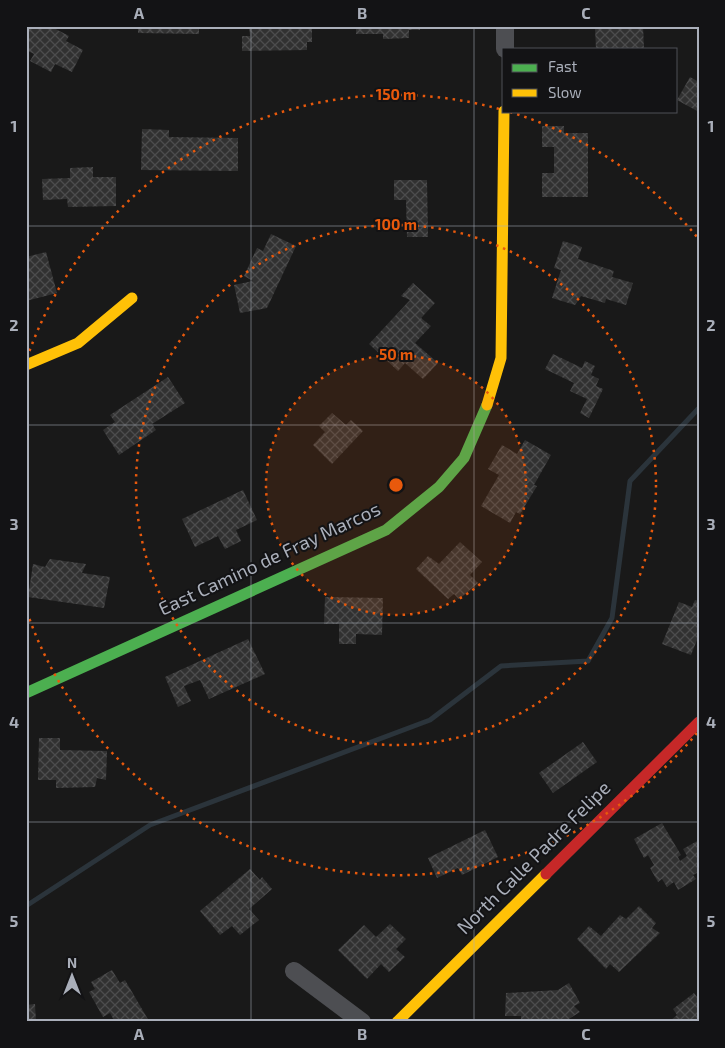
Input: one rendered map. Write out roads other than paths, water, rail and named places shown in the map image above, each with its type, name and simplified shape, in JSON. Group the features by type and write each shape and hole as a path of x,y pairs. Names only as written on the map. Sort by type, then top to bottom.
{"street":[{"path":"505,26 505,48"},
{"name":"East Camino de Fray Marcos","path":"26,693 386,530 439,488 464,458 485,410 501,358 504,112"},
{"path":"26,365 78,343 132,298"},
{"name":"North Calle Padre Felipe","path":"397,1022 699,722"},
{"path":"294,971 362,1022"}],"waterway":[{"path":"26,906 150,825 430,720 501,666 588,661 612,618 630,481 699,408"}]}
